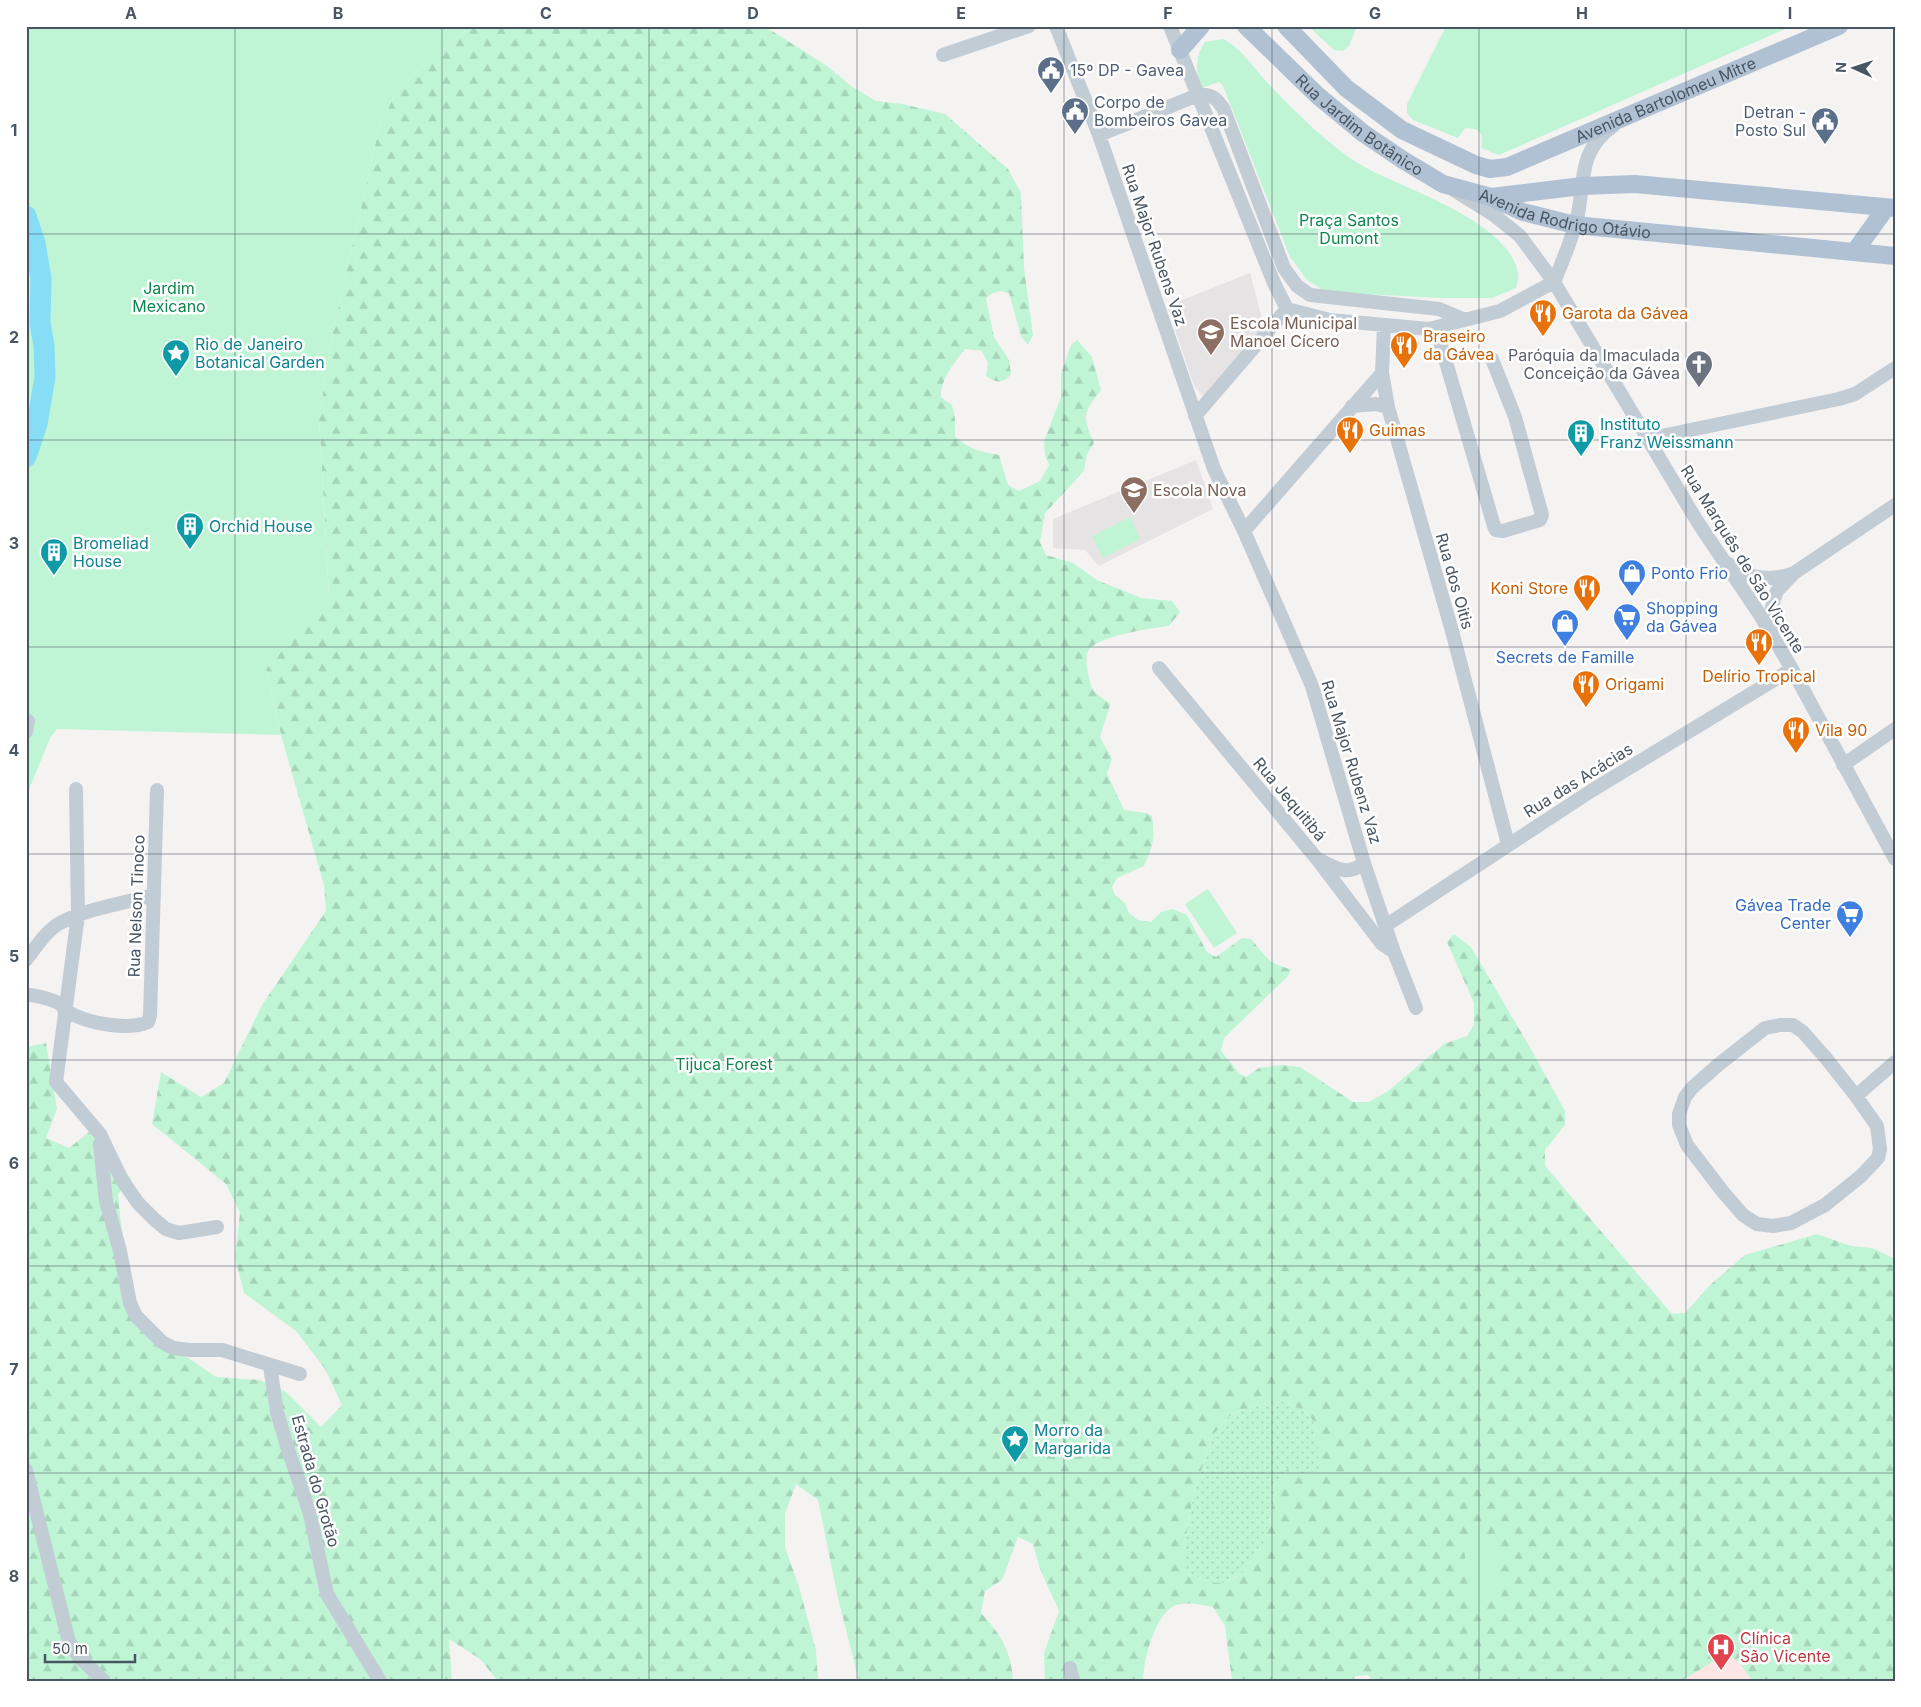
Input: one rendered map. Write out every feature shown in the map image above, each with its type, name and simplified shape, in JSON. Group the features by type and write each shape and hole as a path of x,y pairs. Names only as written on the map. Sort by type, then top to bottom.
{"main road":[{"path":"1180,50 1201,26"},
{"name":"Rua Jardim Botânico","path":"1246,26 1316,95 1363,133 1443,184 1491,197"},
{"name":"Rua Jardim Botânico","path":"1286,26 1346,88 1402,130 1476,165 1490,169"},
{"name":"Avenida Bartolomeu Mitre","path":"1490,169 1507,167 1839,26"},
{"name":"Avenida Rodrigo Otávio","path":"1491,197 1582,186 1621,184 1652,185 1890,208"},
{"name":"Avenida Rodrigo Otávio","path":"1491,197 1523,212 1575,225 1895,256"},
{"path":"1855,251 1890,208"}],"street":[{"path":"943,55 1029,26"},
{"name":"Rua Major Rubens Vaz","path":"1056,26 1099,135 1214,469 1244,531"},
{"path":"1170,26 1274,283 1287,309 1330,320 1384,326 1436,328 1500,311 1554,282 1575,225 1586,160 1592,146 1602,134 1628,115"},
{"path":"1099,135 1198,95 1213,96 1224,110 1284,268 1297,286 1310,295 1439,309 1465,320"},
{"path":"1443,184 1494,215 1520,236 1554,282"},
{"name":"Rua Marquês de São Vicente","path":"1554,282 1697,521 1792,669 1842,765 1895,859"},
{"path":"1195,416 1287,309"},
{"name":"Rua dos Oitis","path":"1384,326 1382,373 1388,407 1452,631 1508,844"},
{"path":"1436,328 1494,526 1496,530 1503,531 1540,520 1542,515 1515,417 1492,359"},
{"path":"1647,439 1839,400 1855,394 1895,368"},
{"path":"1244,531 1382,373"},
{"path":"1352,406 1376,404 1388,407"},
{"path":"1777,645 1772,631 1770,616 1777,591 1794,573 1895,505"},
{"name":"Rua Major Rubenz Vaz","path":"1244,531 1312,686 1364,863 1394,952 1416,1008"},
{"path":"1720,556 1734,568 1752,576 1773,578 1794,573"},
{"name":"Rua Jequitibá","path":"1158,668 1317,859 1382,944 1394,952"},
{"name":"Rua das Acácias","path":"1385,926 1508,844 1792,669"},
{"path":"1842,765 1895,729"},
{"path":"76,789 78,915 56,1082 100,1134 122,1180 138,1203 155,1220 166,1229 179,1233 217,1227"},
{"name":"Rua Nelson Tinoco","path":"66,1011 81,1018 108,1025 139,1026 148,1022 150,1016 158,790"},
{"path":"1317,859 1346,871 1352,870 1364,863"},
{"path":"26,960 46,935 59,924 78,915 154,895"},
{"path":"26,994 60,1003 66,1011"},
{"path":"1780,1025 1793,1025 1803,1032 1856,1096 1877,1126 1880,1149 1878,1158 1861,1176 1825,1205 1791,1223 1773,1226 1757,1224 1743,1215 1723,1192 1688,1145 1679,1125 1679,1114 1685,1097 1692,1088 1765,1028 1780,1025"},
{"path":"1856,1096 1895,1062"},
{"path":"100,1134 106,1200 120,1251 130,1303 136,1316 162,1342 173,1348 222,1350 300,1374"},
{"name":"Estrada do Grotão","path":"270,1366 277,1412 289,1454 310,1514 327,1594 379,1680"},
{"path":"26,1470 68,1642 78,1657 104,1681"}],"shaded area":[{"name":"Escola Municipal Manoel Cícero","path":"1250,273 1264,326 1203,396 1194,386 1167,306"},
{"name":"Escola Nova","path":"1196,460 1213,509 1099,566 1085,550 1053,548 1053,519"},
{"name":"Clínica São Vicente","path":"1726,1654 1739,1662 1752,1681 1681,1681"}],"green space":[{"name":"Rio de Janeiro Botanical Garden","path":"26,26 472,26 415,72 393,98 379,128 332,335 319,419 329,596 266,669 281,735 57,729 50,738 26,797"},
{"name":"Tijuca Forest","path":"472,26 761,26 827,66 851,86 876,101 902,104 945,114 1008,169 1021,193 1024,268 1033,335 1028,345 1021,336 1009,293 997,292 986,298 994,337 1009,360 1011,374 1002,381 989,378 986,376 988,363 982,351 965,349 943,383 941,397 952,405 955,419 955,436 975,449 999,455 1008,485 1019,491 1040,481 1049,465 1045,455 1044,441 1061,397 1061,374 1071,345 1077,340 1092,357 1101,390 1086,415 1094,443 1087,454 1084,471 1045,513 1040,542 1046,555 1073,563 1097,580 1141,598 1172,601 1180,612 1169,626 1113,637 1093,646 1087,655 1088,671 1093,690 1110,705 1100,737 1112,759 1107,774 1124,810 1146,813 1152,816 1152,842 1144,866 1117,878 1112,887 1115,895 1125,903 1129,913 1138,920 1151,922 1161,912 1173,909 1187,915 1207,952 1216,957 1242,938 1251,939 1272,962 1291,969 1288,976 1224,1038 1221,1051 1240,1074 1246,1077 1259,1068 1282,1065 1300,1067 1353,1102 1369,1102 1388,1091 1444,1044 1467,1036 1474,1025 1474,1003 1447,942 1454,934 1471,947 1565,1111 1565,1125 1545,1150 1545,1166 1672,1314 1685,1313 1711,1284 1745,1255 1817,1234 1851,1246 1872,1248 1895,1259 1895,1681 1752,1681 1739,1662 1726,1654 1681,1681 1372,1681 1368,1675 1355,1676 1353,1681 1232,1681 1225,1626 1213,1607 1188,1604 1174,1606 1161,1619 1151,1639 1145,1662 1143,1681 1045,1681 1044,1653 1059,1611 1040,1569 1033,1544 1018,1537 1002,1580 985,1591 981,1613 994,1628 1004,1644 1010,1661 1013,1681 859,1681 838,1598 818,1500 796,1484 785,1514 785,1547 799,1587 816,1650 818,1681 498,1681 480,1659 449,1639 452,1681 26,1681 26,1047 46,1043 57,1109 46,1138 69,1148 93,1129 132,1180 118,1194 134,1309 159,1338 216,1377 260,1380 286,1392 321,1427 342,1405 325,1369 296,1331 244,1293 235,1258 240,1213 226,1184 152,1124 161,1072 201,1097 224,1083 262,1005 326,911 324,885 281,735 266,669 329,595 319,419 332,335 379,128 393,98 415,72","holes":["1282,1401 1306,1412 1316,1426 1319,1469 1308,1474 1288,1469 1281,1474 1275,1493 1266,1539 1242,1573 1225,1583 1208,1582 1192,1575 1184,1564 1184,1549 1194,1492 1213,1435 1228,1417 1259,1404"]},
{"path":"1308,26 1357,26 1349,46 1343,51 1334,50"},
{"path":"1446,26 1792,26 1499,155 1481,148 1482,139 1480,133 1475,129 1465,128 1458,138 1413,120 1407,113 1407,104"},
{"name":"Praça Santos Dumont","path":"1223,39 1241,52 1299,115 1338,149 1363,166 1428,196 1476,222 1495,237 1510,254 1518,273 1516,288 1492,298 1439,298 1326,292 1307,280 1290,257 1223,86 1219,82 1202,88 1197,71 1199,53 1205,42"},
{"path":"1130,517 1140,539 1103,558 1092,536"},
{"path":"1208,889 1237,933 1214,948 1185,904"},
{"path":"1282,1401 1306,1412 1316,1426 1320,1469 1308,1474 1288,1469 1275,1493 1266,1539 1242,1573 1225,1583 1208,1582 1192,1575 1184,1565 1184,1549 1194,1492 1213,1435 1228,1417 1237,1412 1259,1404"},
{"path":"1494,1536 1501,1598 1470,1602 1463,1540"}],"waterway":[{"path":"26,216 35,243 41,278 40,324 44,345 45,377 37,424 26,457"}],"place":[{"name":"15º DP - Gavea","path":"1051,94"},
{"name":"Corpo de Bombeiros Gavea","path":"1075,135"},
{"name":"Detran - Posto Sul","path":"1825,145"},
{"name":"Garota da Gávea","path":"1543,337"},
{"name":"Escola Municipal Manoel Cícero","path":"1211,356"},
{"name":"Braseiro da Gávea","path":"1404,369"},
{"name":"Rio de Janeiro Botanical Garden","path":"176,377"},
{"name":"Paróquia da Imaculada Conceição da Gávea","path":"1699,388"},
{"name":"Guimas","path":"1350,454"},
{"name":"Instituto Franz Weissmann","path":"1581,457"},
{"name":"Escola Nova","path":"1134,514"},
{"name":"Orchid House","path":"190,550"},
{"name":"Bromeliad House","path":"54,576"},
{"name":"Ponto Frio","path":"1632,597"},
{"name":"Koni Store","path":"1587,612"},
{"name":"Shopping da Gávea","path":"1627,641"},
{"name":"Secrets de Famille","path":"1565,647"},
{"name":"Delírio Tropical","path":"1759,666"},
{"name":"Origami","path":"1586,708"},
{"name":"Vila 90","path":"1796,754"},
{"name":"Gávea Trade Center","path":"1850,938"},
{"name":"Morro da Margarida","path":"1015,1463"},
{"name":"Clínica São Vicente","path":"1721,1671"}],"park label":[{"name":"Jardim Mexicano","path":"169,297"}]}
